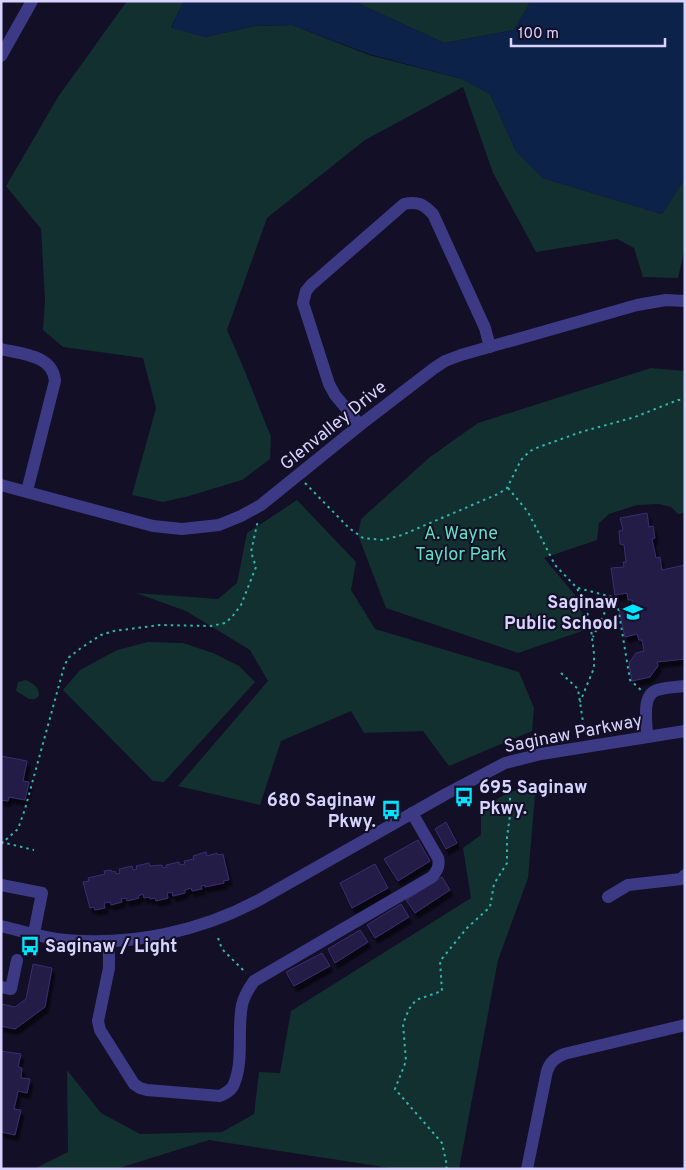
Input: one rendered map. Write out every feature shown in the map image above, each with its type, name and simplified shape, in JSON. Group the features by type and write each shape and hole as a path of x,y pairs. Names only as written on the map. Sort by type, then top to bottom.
{"street":[{"path":"1,56 32,1"},
{"path":"360,425 335,395 329,384 303,303 304,296 311,285 404,204 419,202 424,204 433,214 485,328 490,347"},
{"name":"Glenvalley Drive","path":"1,485 153,526 182,529 219,525 261,505 360,425 445,361 637,304 666,300 685,301"},
{"path":"1,349 42,359 50,365 55,373 55,381 27,492"},
{"path":"648,736 646,702 649,696 655,690 685,686"},
{"name":"Saginaw Parkway","path":"1,926 63,940 109,941 169,933 207,924 237,912 505,763 524,757 685,731"},
{"path":"109,941 109,968 98,1021 100,1030 134,1084 140,1088 220,1096 229,1092 234,1085 238,1068 242,1006 246,993 254,980 432,877 436,872 439,863 438,858 412,813"},
{"path":"608,897 628,885 681,879 685,875"},
{"path":"1,885 42,893 34,933"},
{"path":"1,987 11,989 17,960"},
{"path":"528,1169 547,1071 549,1064 555,1058 564,1054 685,1025"}],"path":[{"path":"302,480 350,528 363,538 383,540 402,535 498,494 507,488 521,460 530,451 538,447 564,437 635,418 678,400 685,400"},
{"path":"507,488 528,512 555,565 577,588 590,620 593,637 594,668 580,702"},
{"path":"2,843 18,829 68,658 101,635 114,631 160,625 211,626 225,623 241,605 256,567 252,552 258,520"},
{"path":"577,588 612,597 618,607 630,680 649,696"},
{"path":"593,637 612,597"},
{"path":"561,673 578,689 587,746"},
{"path":"446,1169 442,1143 395,1088 406,1061 403,1024 409,1009 416,1000 442,991 440,961 467,928 490,907 494,884 507,863 507,836 511,808 508,781"},
{"path":"2,843 34,850"},
{"path":"218,938 222,949 254,980"}],"green space":[{"path":"127,1 184,1 171,27 205,37 255,26 292,25 369,55 462,79 490,94 516,151 543,178 662,214 685,178 685,248 678,278 643,277 634,248 617,239 536,252 493,173 463,87 365,140 267,218 227,330 271,437 270,459 242,480 189,496 163,502 132,495 156,408 143,358 63,347 43,330 45,300 41,229 6,186 58,97"},
{"path":"353,1 531,1 514,30 444,43"},
{"name":"A. Wayne Taylor Park","path":"651,368 685,371 685,513 678,514 671,507 659,504 637,505 609,514 599,523 597,540 544,558 575,595 588,629 518,653 386,608 358,535 361,519 430,457 478,423"},
{"path":"297,500 356,562 351,590 375,629 519,672 534,708 532,731 449,766 423,731 364,733 351,711 281,741 260,805 178,786 268,681 250,650 186,611 136,593 218,599 237,583 247,533"},
{"path":"148,642 183,643 213,653 239,666 255,682 164,782 153,781 63,690 80,670 117,650"},
{"path":"26,680 34,684 38,690 39,696 35,699 29,699 16,691 18,682"},
{"path":"536,784 528,878 498,960 459,1169 397,1169 209,1140 116,1169 34,1169 68,1152 67,1070 101,1113 140,1134 222,1132 254,1114 259,1072 280,1073 291,1011 471,898 463,848 481,835 481,809 507,793"}],"water":[{"path":"184,1 353,1 444,43 514,30 531,1 685,1 685,178 662,214 543,178 516,151 490,94 462,79 369,54 292,25 255,26 205,37 171,28"}],"building":[{"path":"647,513 649,527 653,526 655,538 652,539 656,558 660,557 662,570 685,565 685,659 657,662 658,666 650,677 632,681 629,663 636,653 644,651 642,640 639,640 637,634 625,637 619,610 633,607 632,600 628,600 627,593 615,595 611,568 624,567 623,562 626,562 624,545 620,544 619,531 623,530 620,518"},
{"path":"1,756 27,761 23,781 29,782 25,800 9,797 8,801 1,800"},
{"path":"446,822 457,843 446,849 435,829"},
{"path":"418,840 430,861 398,881 384,859"},
{"path":"206,852 207,856 217,853 218,855 223,854 229,880 223,881 224,883 205,887 205,885 201,886 202,889 192,891 191,888 185,890 185,893 173,896 172,892 167,893 168,898 156,901 155,898 144,898 143,894 138,896 139,898 127,901 126,898 121,899 122,902 111,905 110,902 104,903 105,908 95,910 94,907 90,908 83,882 89,881 88,878 105,874 104,871 111,870 112,872 115,871 116,874 120,873 119,869 132,866 133,870 137,869 136,866 149,863 150,866 162,865 163,868 167,867 166,865 179,862 180,865 185,864 184,861 194,859 193,856"},
{"path":"375,864 388,888 352,908 340,883"},
{"path":"442,877 450,890 415,913 406,900"},
{"path":"401,904 409,917 375,938 367,925"},
{"path":"360,930 368,942 335,963 328,949"},
{"path":"322,953 330,966 294,986 286,972"},
{"path":"33,964 52,968 45,1007 15,1029 1,1026 1,1004 15,1007 26,999"},
{"path":"1,1051 21,1054 18,1067 22,1068 21,1078 30,1079 27,1093 18,1091 14,1109 21,1110 15,1135 1,1132"}],"place":[{"name":"Saginaw Public School","path":"633,612"},
{"name":"695 Saginaw Pkwy.","path":"464,797"},
{"name":"680 Saginaw Pkwy.","path":"391,810"},
{"name":"Saginaw / Light","path":"30,946"}]}
